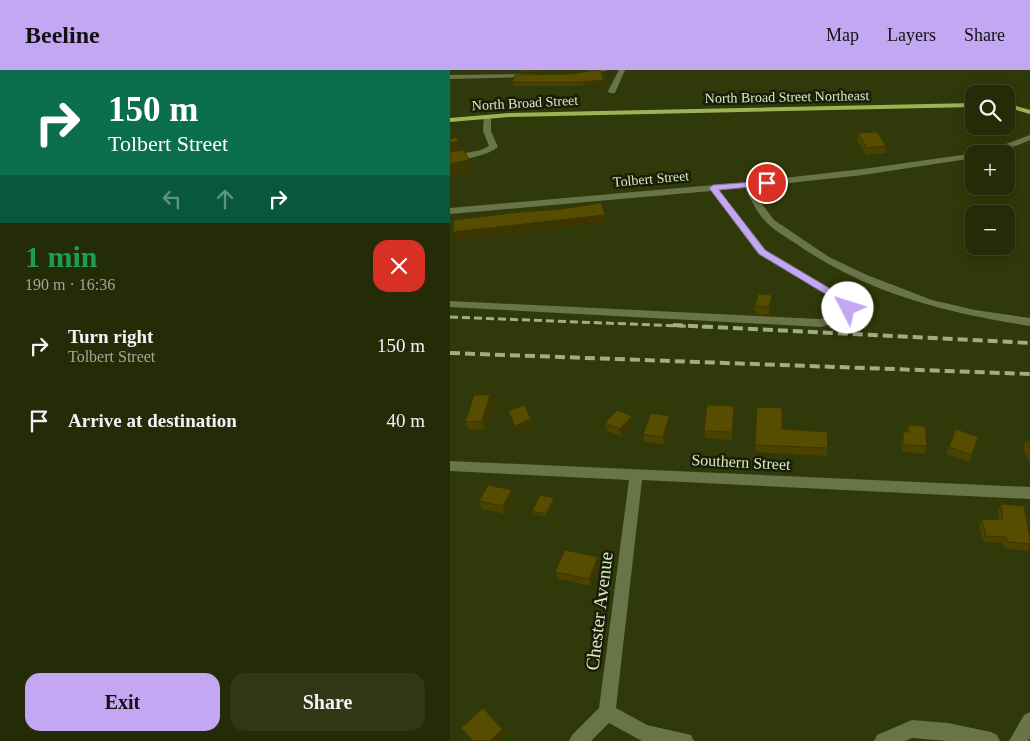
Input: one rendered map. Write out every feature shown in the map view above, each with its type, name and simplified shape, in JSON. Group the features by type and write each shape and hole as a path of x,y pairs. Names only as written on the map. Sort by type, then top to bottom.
{"main road":[{"path":"1015,105 1030,104"},
{"name":"North Broad Street Northeast","path":"602,112 965,105"},
{"path":"1015,108 1030,112"},
{"name":"North Broad Street","path":"450,120 602,112"}],"street":[{"path":"579,73 605,70"},
{"path":"612,91 622,70"},
{"path":"450,77 542,75"},
{"path":"450,159 483,152 494,147 487,131 487,117"},
{"path":"1011,145 1030,137"},
{"name":"Tolbert Street","path":"450,211 748,185 863,172 965,156"},
{"path":"748,185 758,206 771,222 825,259 929,303 975,314 1030,322"},
{"path":"450,304 820,323 840,318 848,308 841,299 762,252 713,188"},
{"name":"Southern Street","path":"450,466 1030,493"},
{"name":"Chester Avenue","path":"607,712 636,475"},
{"path":"578,741 607,712 644,733 685,741"},
{"path":"1018,741 1030,721"},
{"path":"883,741 912,729 948,732 991,741"}],"building":[{"path":"600,70 604,80 583,82 512,82 515,75 569,74"},
{"path":"877,132 886,146 867,148 858,133"},
{"path":"457,137 459,141 450,143 450,139"},
{"path":"464,150 469,160 450,164 450,152"},
{"path":"601,203 605,215 453,232 454,220"},
{"path":"758,294 772,295 769,307 755,306"},
{"path":"474,395 490,395 482,421 465,422"},
{"path":"524,405 531,419 515,426 508,411"},
{"path":"707,405 734,406 732,432 704,431"},
{"path":"757,407 782,408 782,429 827,432 828,448 755,445"},
{"path":"617,410 632,416 620,429 605,423"},
{"path":"651,413 669,416 663,437 643,434"},
{"path":"908,425 925,426 927,446 904,445 903,432 909,432"},
{"path":"956,429 978,437 972,455 949,447"},
{"path":"488,485 512,490 503,506 479,501"},
{"path":"540,495 554,498 546,514 532,511"},
{"path":"1001,504 1024,506 1030,544 1007,542 1006,537 986,536 982,519 1003,520"},
{"path":"565,550 598,557 589,579 555,572"},
{"path":"483,708 502,729 490,741 473,741 461,728"}],"railway":[{"path":"450,317 707,327"},
{"path":"673,325 1030,343"},
{"path":"450,353 1030,374"}],"route":[{"path":"767,183 713,188 762,252 841,299 848,308"}]}
